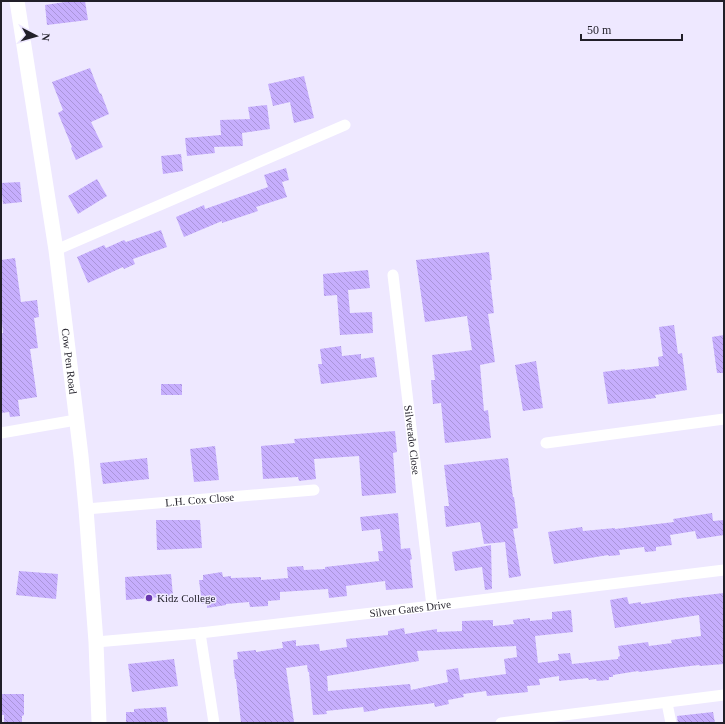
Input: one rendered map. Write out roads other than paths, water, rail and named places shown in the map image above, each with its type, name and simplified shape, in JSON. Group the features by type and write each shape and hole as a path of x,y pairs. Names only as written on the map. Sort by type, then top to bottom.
{"main road":[{"name":"Cow Pen Road","path":"17,1 56,250 82,463 96,642 99,723"}],"street":[{"path":"56,250 345,125"},
{"name":"Silverado Close","path":"393,274 432,606"},
{"path":"546,443 724,419"},
{"path":"1,433 76,420"},
{"name":"L.H. Cox Close","path":"86,509 314,490"},
{"name":"Silver Gates Drive","path":"96,642 200,633 724,570"},
{"path":"200,633 214,723"},
{"path":"501,723 724,695"},
{"path":"667,702 671,723"}],"place":[{"name":"Kidz College","path":"149,598"}]}
